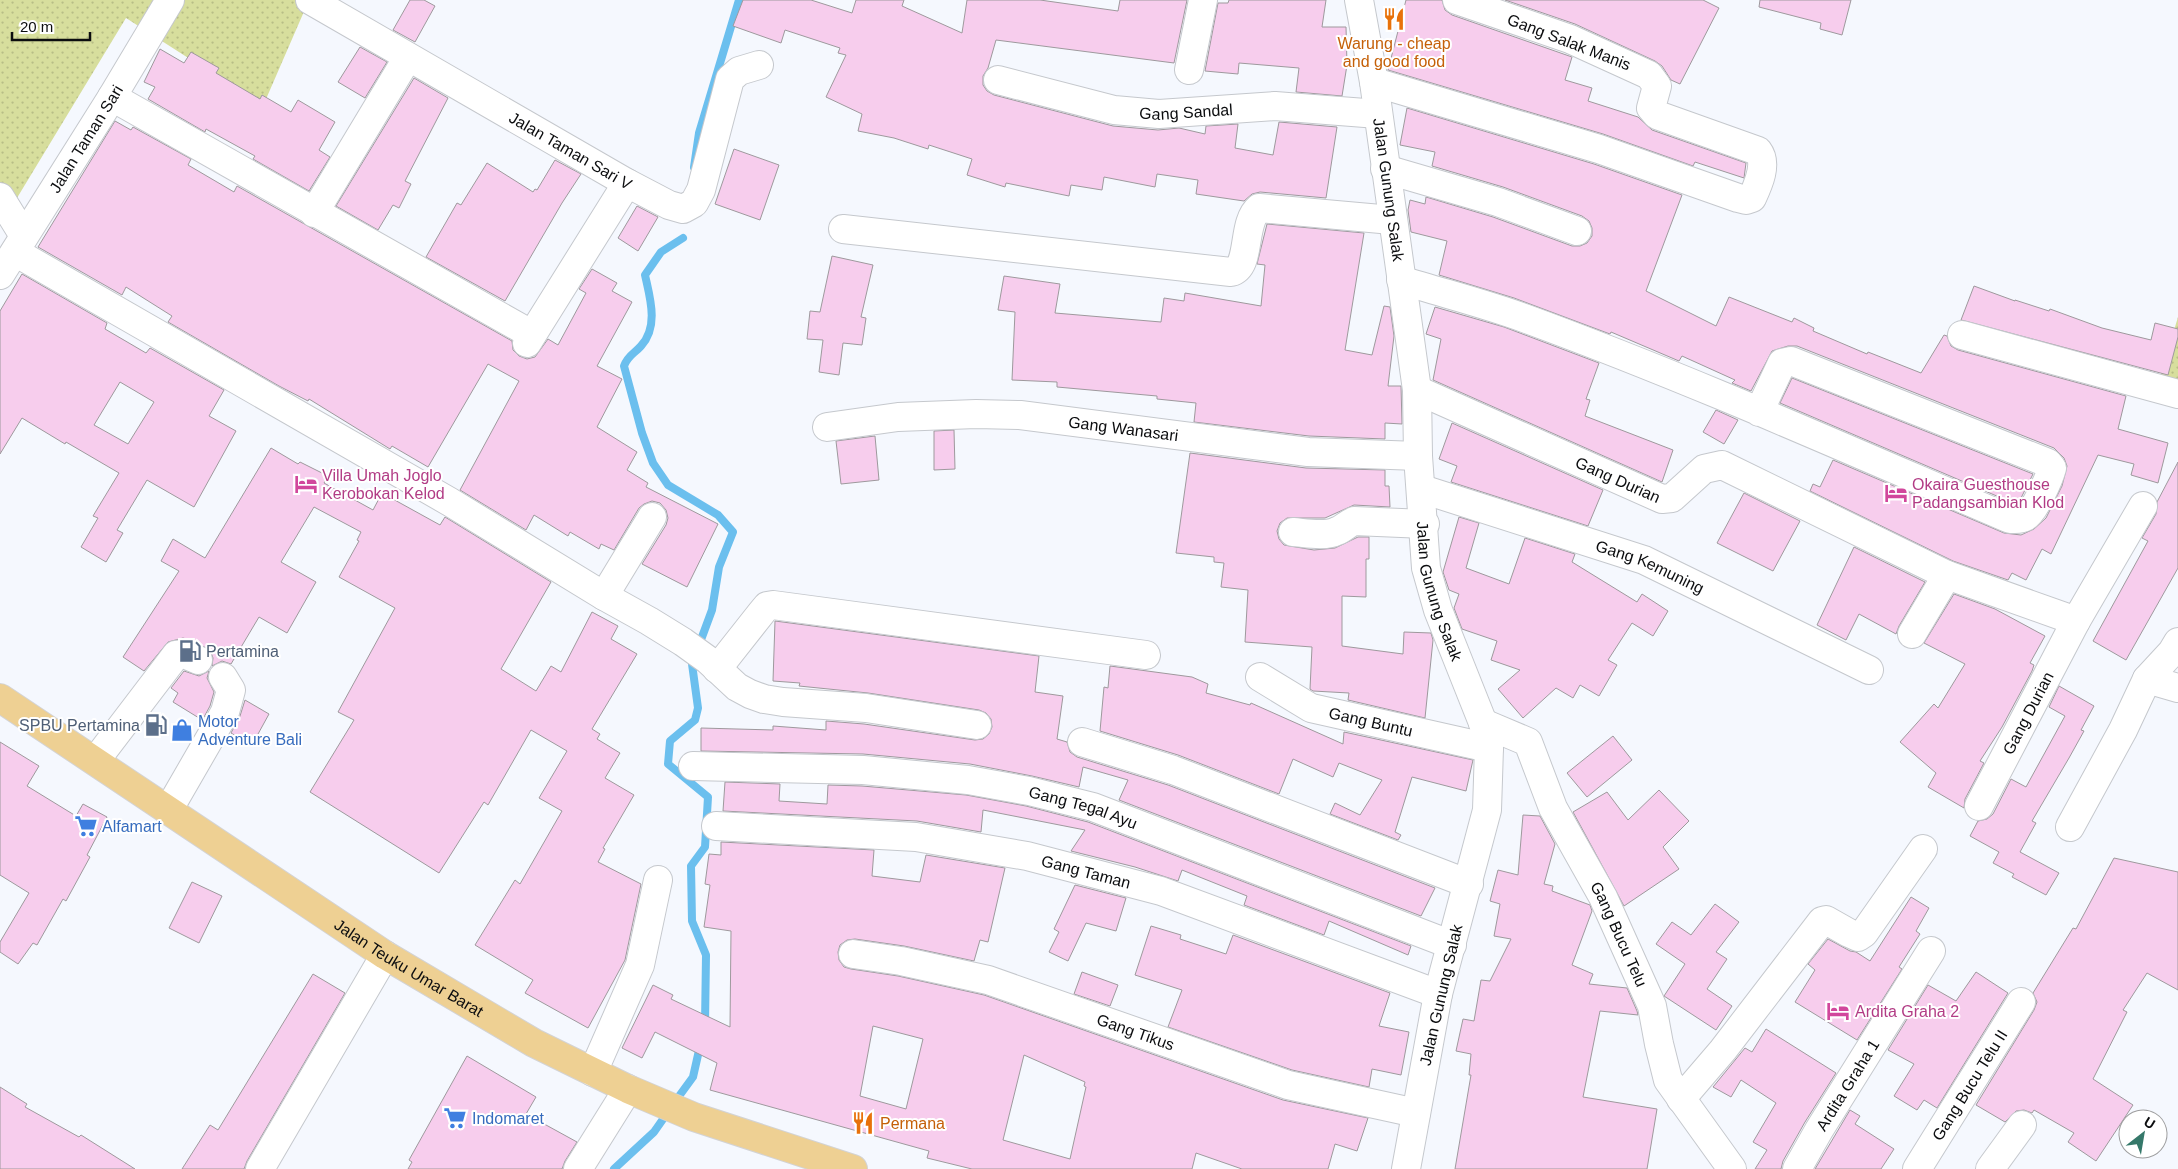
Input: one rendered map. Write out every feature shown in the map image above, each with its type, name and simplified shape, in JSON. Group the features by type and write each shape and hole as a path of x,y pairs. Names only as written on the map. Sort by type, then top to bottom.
{"main road":[{"name":"Jalan Teuku Umar Barat","path":"0,698 96,760 252,868 385,955 534,1043 635,1092 694,1117 853,1169"}],"street":[{"name":"Jalan Taman Sari","path":"0,275 112,97 170,0"},
{"name":"Jalan Taman Sari V","path":"310,0 627,183 669,205 683,209 694,203 701,190 730,79 739,71 759,65"},
{"path":"1189,70 1203,0"},
{"name":"Jalan Gunung Salak","path":"1359,0 1374,82 1417,390 1418,456 1422,489 1426,568 1438,610 1486,736 1487,810 1469,884 1438,994 1406,1169"},
{"name":"Gang Salak Manis","path":"1374,82 1599,150 1738,198 1746,200 1752,198 1763,160 1758,151 1657,115 1651,108 1657,86 1649,75 1631,65 1570,39 1457,0"},
{"path":"314,213 408,57"},
{"name":"Gang Sandal","path":"998,80 1114,110 1159,114 1275,106 1378,114"},
{"path":"112,97 529,338 627,183"},
{"path":"1385,169 1498,202 1578,231"},
{"path":"0,197 19,244 683,642 737,687 764,699 866,708 978,725"},
{"path":"843,230 1231,272 1242,263 1250,220 1259,208 1392,220"},
{"path":"1401,280 1522,318 1759,412 2010,519 2019,520 2027,517 2052,468 2048,463 1791,361 1782,363 1759,412"},
{"path":"1962,336 2178,394"},
{"name":"Gang Durian","path":"1417,390 1662,499 1672,498 1704,468 1722,465 1947,575 2076,621"},
{"name":"Gang Wanasari","path":"827,427 898,417 976,414 1020,416 1308,452 1418,456"},
{"name":"Gang Kemuning","path":"1422,489 1644,560 1869,670"},
{"name":"Gang Durian","path":"1979,806 2076,621 2143,506"},
{"path":"604,596 652,517"},
{"path":"1293,532 1325,534 1338,531 1345,524 1354,521 1424,524"},
{"path":"1912,634 1947,575"},
{"path":"712,665 767,606 773,605 1146,655"},
{"path":"2070,827 2123,730 2147,680 2172,652 2178,642"},
{"path":"96,760 176,655 184,654 198,660"},
{"path":"169,809 225,712 230,690 223,677"},
{"name":"Gang Buntu","path":"1260,677 1311,708 1486,736"},
{"path":"2147,680 2178,688"},
{"name":"Gang Bucu Telu","path":"1486,736 1528,742 1553,808 1603,897 1652,1006 1658,1044 1668,1080 1732,1169"},
{"path":"1082,742 1173,770 1469,884"},
{"name":"Gang Tegal Ayu","path":"693,766 862,770 968,780 1038,794 1093,807 1452,945"},
{"name":"Gang Taman","path":"716,826 916,837 1027,856 1161,891 1438,994"},
{"path":"1681,1099 1723,1050 1822,920 1826,920 1858,936 1864,933 1923,849"},
{"path":"593,1072 640,965 658,880"},
{"name":"Ardita Graha 1","path":"1797,1169 1819,1130 1931,951"},
{"name":"Gang Tikus","path":"853,954 901,961 988,980 1288,1085 1416,1114"},
{"path":"260,1169 385,955"},
{"name":"Gang Bucu Telu II","path":"1917,1169 2022,1002"},
{"path":"578,1169 635,1092"},
{"path":"1990,1169 2022,1125"}],"green space":[{"path":"0,0 309,0 263,106 126,18 0,226"},
{"path":"2178,317 2178,382 2160,377"}],"building":[{"path":"410,0 424,0 435,6 415,42 393,30"},
{"path":"743,0 811,0 852,13 856,0 904,0 902,6 962,33 967,0 1040,0 1118,11 1120,0 1187,0 1174,63 996,40 988,68 983,76 983,85 987,91 994,95 1113,126 1158,130 1179,128 1205,134 1206,126 1238,124 1235,148 1273,155 1279,122 1337,127 1326,198 1260,192 1252,194 1244,201 1196,194 1198,180 1157,174 1155,187 1104,177 1102,190 1071,185 1069,196 1006,183 1005,187 967,175 972,159 929,145 928,149 894,138 858,131 862,114 826,97 846,55 838,53 840,48 785,30 781,43 733,26"},
{"path":"1229,0 1326,0 1322,27 1346,27 1347,65 1342,96 1296,92 1299,68 1239,63 1238,74 1205,71 1218,3 1228,3"},
{"path":"1406,0 1442,0 1445,10 1452,15 1572,57 1565,80 1592,88 1588,101 1638,117 1652,130 1746,163 1744,178 1695,162 1693,166 1603,134 1388,70"},
{"path":"1505,0 1703,0 1719,8 1680,84 1671,80 1662,66 1655,61 1575,24"},
{"path":"1760,0 1851,0 1842,35 1820,29 1821,23 1759,7"},
{"path":"360,47 387,62 365,98 338,82"},
{"path":"160,49 184,63 191,52 219,68 216,73 260,99 262,95 291,112 298,100 335,122 319,150 330,157 309,191 253,159 255,156 206,129 205,132 148,99 155,87 144,82"},
{"path":"414,78 448,98 405,181 411,184 399,208 393,205 378,230 336,206"},
{"path":"1407,108 1594,164 1682,195 1646,291 1716,326 1729,297 1792,322 1794,318 1814,328 1813,331 1867,354 1868,352 1921,373 1944,335 1947,336 1951,346 1958,350 2126,396 2118,429 2168,443 2158,483 2131,475 2134,464 2098,455 2051,554 2042,549 2026,580 2012,573 2008,580 1953,561 1810,491 1813,484 1820,487 1833,460 2004,533 2021,535 2034,529 2046,518 2062,486 2067,466 2064,458 2054,448 1797,346 1788,346 1772,351 1751,391 1732,383 1735,380 1682,356 1679,361 1611,332 1610,334 1514,298 1439,275 1447,241 1411,232 1408,210 1410,200 1425,204 1426,197 1493,217 1572,246 1580,246 1587,243 1592,236 1592,228 1589,221 1582,216 1503,187 1432,166 1435,152 1400,145"},
{"path":"115,121 131,130 133,127 191,159 188,165 234,192 237,186 512,341 513,350 519,356 527,359 535,357 548,339 558,345 586,293 579,289 592,269 617,283 612,291 632,302 597,366 622,379 597,427 637,452 627,470 648,483 646,487 718,524 687,587 642,564 666,525 668,518 666,510 660,503 652,501 639,508 614,550 601,544 599,549 570,532 568,536 534,515 526,530 460,490 519,381 488,364 428,467 392,446 390,449 309,399 308,401 279,386 168,322 172,316 126,287 122,295 38,247"},
{"path":"734,149 779,165 760,220 715,204"},
{"path":"555,160 581,174 505,301 426,257 457,203 461,205 487,163 533,192 535,189 537,190"},
{"path":"637,206 658,217 638,251 618,238"},
{"path":"1267,224 1364,233 1345,350 1372,355 1384,306 1390,307 1394,336 1388,386 1401,386 1402,424 1385,423 1385,439 1309,436 1194,422 1196,403 1157,399 1157,396 1057,387 1057,382 1012,380 1015,312 998,310 1004,276 1060,284 1055,313 1161,322 1164,298 1184,301 1185,293 1261,306 1265,265 1257,264"},
{"path":"832,256 873,265 861,317 866,318 862,345 843,343 839,375 819,372 823,340 807,339 810,311 820,312"},
{"path":"22,274 107,323 105,329 146,353 150,348 224,390 209,416 236,431 194,507 147,480 117,530 123,533 106,562 81,547 98,518 93,516 119,473 22,418 0,454 0,311","holes":["120,382 154,402 128,444 94,425"]},
{"path":"1974,286 2015,301 2049,311 2050,309 2102,328 2151,340 2155,323 2178,329 2178,337 2168,375 1961,320"},
{"path":"1435,307 1504,327 1599,363 1586,399 1590,400 1585,416 1673,450 1662,482 1433,380 1441,339 1426,334"},
{"path":"1792,378 2033,474 2020,500 2017,503 2013,503 1780,403"},
{"path":"1716,410 1738,420 1724,444 1703,432"},
{"path":"1452,423 1603,490 1588,526 1451,482 1457,466 1439,459"},
{"path":"954,430 955,469 934,470 934,431"},
{"path":"875,436 879,480 841,484 836,441"},
{"path":"271,448 298,464 300,462 328,476 324,483 373,510 382,493 440,525 445,517 551,582 501,669 536,691 551,666 561,672 592,612 618,626 611,639 637,654 592,729 600,734 597,739 620,753 605,778 634,795 603,848 605,849 598,862 641,884 625,960 588,1028 525,993 533,980 475,945 515,880 520,884 562,811 539,798 567,751 531,730 488,805 484,802 439,873 310,792 354,720 338,712 395,608 339,577 359,541 357,540 361,532 314,507 281,562 316,582 287,633 259,617 231,664 222,661 212,666 213,658 210,650 183,638 168,642 144,671 123,657 179,571 161,561 173,539 205,558"},
{"path":"1190,453 1306,468 1385,470 1385,486 1389,486 1390,507 1354,505 1325,518 1287,518 1280,523 1277,531 1279,539 1284,545 1314,550 1335,548 1358,537 1369,537 1369,559 1366,559 1366,597 1342,596 1342,646 1403,654 1404,632 1431,633 1433,640 1425,718 1348,700 1349,693 1313,691 1310,689 1312,647 1245,642 1248,590 1221,587 1224,563 1214,562 1214,557 1176,553"},
{"path":"2178,462 2178,568 2126,660 2093,641 2148,541 2142,538 2156,514 2157,502"},
{"path":"1744,493 1800,521 1773,571 1717,543"},
{"path":"1459,517 1479,523 1466,568 1509,584 1525,538 1575,554 1572,562 1637,602 1642,594 1668,611 1653,636 1632,623 1608,660 1617,665 1599,696 1580,685 1573,698 1556,688 1523,718 1498,689 1520,670 1491,660 1497,641 1462,629 1454,608 1459,594 1449,590 1443,572"},
{"path":"1854,547 1925,582 1896,634 1859,614 1846,640 1817,625"},
{"path":"1954,594 1995,609 2045,636 2030,663 2034,665 2032,671 2002,727 1980,761 1984,763 1965,799 1964,808 1928,787 1936,773 1900,742 1934,704 1938,708 1965,664 1924,643"},
{"path":"775,621 1039,656 1035,692 1063,696 1057,739 1067,742 1070,752 1077,757 1168,785 1435,888 1421,916 1119,800 1128,780 1083,767 1079,787 970,764 863,754 701,751 701,728 773,730 773,726 826,730 826,721 864,724 975,740 983,739 989,734 992,727 991,719 986,713 979,710 868,693 799,686 800,683 773,681"},
{"path":"1110,666 1192,677 1208,684 1206,693 1250,705 1251,703 1343,744 1344,732 1473,760 1466,791 1412,777 1395,832 1401,835 1398,840 1330,814 1335,803 1360,815 1382,780 1339,763 1333,777 1293,759 1279,794 1178,755 1100,731 1104,687 1108,688"},
{"path":"184,671 199,676 209,671 207,678 214,692 204,717 200,715 199,718 173,702 178,693 171,688"},
{"path":"2059,686 2094,706 2081,730 2084,731 2032,821 2036,823 2020,852 2059,873 2046,895 2012,877 2014,874 1993,863 1999,852 1970,836 1978,821 1987,819 1993,814 2011,779 2026,787 2065,716 2049,707"},
{"path":"245,700 269,714 252,745 231,733 240,716"},
{"path":"1613,736 1632,760 1587,797 1567,773"},
{"path":"0,742 39,766 27,786 76,816 83,804 107,817 87,855 90,857 66,901 63,899 37,945 33,943 18,964 0,952 0,942 29,893 0,875"},
{"path":"725,782 780,784 779,801 827,804 828,785 966,795 1026,806 1088,822 1411,946 1408,955 1329,921 1324,935 1244,905 1247,896 1182,870 1178,881 1135,867 1071,851 1085,830 983,810 981,832 917,821 723,811"},
{"path":"1659,790 1689,821 1663,847 1679,869 1624,906 1573,812 1607,792 1628,820"},
{"path":"1523,815 1540,816 1555,844 1544,884 1553,886 1552,891 1590,905 1592,911 1572,965 1593,974 1589,984 1627,988 1637,1011 1638,1015 1600,1011 1583,1097 1657,1109 1647,1169 1455,1169 1471,1075 1469,1075 1471,1054 1456,1051 1463,1019 1474,1021 1481,980 1490,981 1511,939 1494,936 1500,904 1490,901 1498,870 1518,875"},
{"path":"721,842 874,850 872,876 920,882 926,855 1005,868 988,942 980,940 974,961 904,946 855,939 847,940 840,945 838,952 839,960 844,967 851,969 898,976 984,995 1283,1100 1368,1118 1357,1151 1335,1144 1328,1169 1242,1169 1196,1153 1192,1169 972,1169 927,1158 929,1151 710,1090 717,1063 655,1032 642,1058 622,1048 653,985 673,995 671,999 730,1027 731,931 704,927 710,885 705,884 709,854 721,855","holes":["873,1026 923,1039 906,1109 860,1096","1024,1055 1085,1082 1084,1086 1086,1087 1070,1159 1003,1140"]},
{"path":"2114,858 2178,872 2178,990 2147,973 2123,1010 2127,1012 2093,1079 2133,1105 2130,1109 2118,1109 2118,1128 2096,1161 2068,1142 2074,1133 2034,1110 2032,1113 2024,1110 2016,1111 2005,1122 1976,1105 2034,1010 2037,1002 2033,993 2073,928 2076,929"},
{"path":"192,882 222,896 199,943 169,928"},
{"path":"1075,885 1126,898 1116,931 1086,923 1068,961 1049,952 1059,932 1054,929"},
{"path":"1911,897 1929,908 1916,931 1920,934 1899,967 1902,969 1857,1040 1795,1002 1815,970 1808,964 1828,939 1870,961"},
{"path":"1715,904 1739,922 1716,952 1727,959 1707,989 1732,1006 1716,1030 1664,996 1685,964 1656,944 1672,922 1691,935"},
{"path":"1151,926 1181,935 1180,939 1226,954 1233,935 1390,993 1379,1026 1409,1032 1401,1075 1372,1069 1369,1087 1292,1070 1168,1027 1182,990 1135,975"},
{"path":"1082,972 1118,985 1110,1006 1074,994"},
{"path":"1976,972 2008,993 1937,1108 1924,1100 1917,1110 1894,1096 1914,1064 1888,1050 1928,985 1956,1001"},
{"path":"313,974 345,993 244,1169 182,1169 210,1125 218,1130"},
{"path":"1766,1029 1836,1073 1805,1122 1783,1161 1781,1169 1755,1169 1767,1150 1753,1142 1776,1103 1741,1080 1731,1097 1713,1087 1745,1048 1752,1052"},
{"path":"467,1056 536,1097 526,1114 577,1142 562,1169 408,1169 412,1162 409,1160"},
{"path":"0,1087 27,1104 25,1107 79,1137 81,1135 135,1169 0,1169"},
{"path":"1850,1110 1860,1116 1855,1124 1894,1149 1881,1169 1815,1169"}],"waterway":[{"path":"694,167 699,133 739,0"},
{"path":"683,238 661,252 645,275 652,312 650,330 647,338 629,357 624,366 642,433 653,463 668,485 718,515 733,532 719,567 712,610 692,664 698,708 695,720 670,741 668,764 708,797 705,847 691,866 692,921 706,955 705,1025"},
{"path":"674,1103 693,1077 700,1046"},
{"path":"614,1169 654,1132 668,1112"}],"place":[{"name":"Warung - cheap and good food","path":"1394,19"},
{"name":"Villa Umah Joglo Kerobokan Kelod","path":"306,484"},
{"name":"Okaira Guesthouse Padangsambian Klod","path":"1896,493"},
{"name":"Pertamina","path":"190,651"},
{"name":"SPBU Pertamina","path":"156,725"},
{"name":"Motor Adventure Bali","path":"182,730"},
{"name":"Alfamart","path":"86,826"},
{"name":"Ardita Graha 2","path":"1838,1011"},
{"name":"Indomaret","path":"455,1118"},
{"name":"Permana","path":"863,1123"}]}
